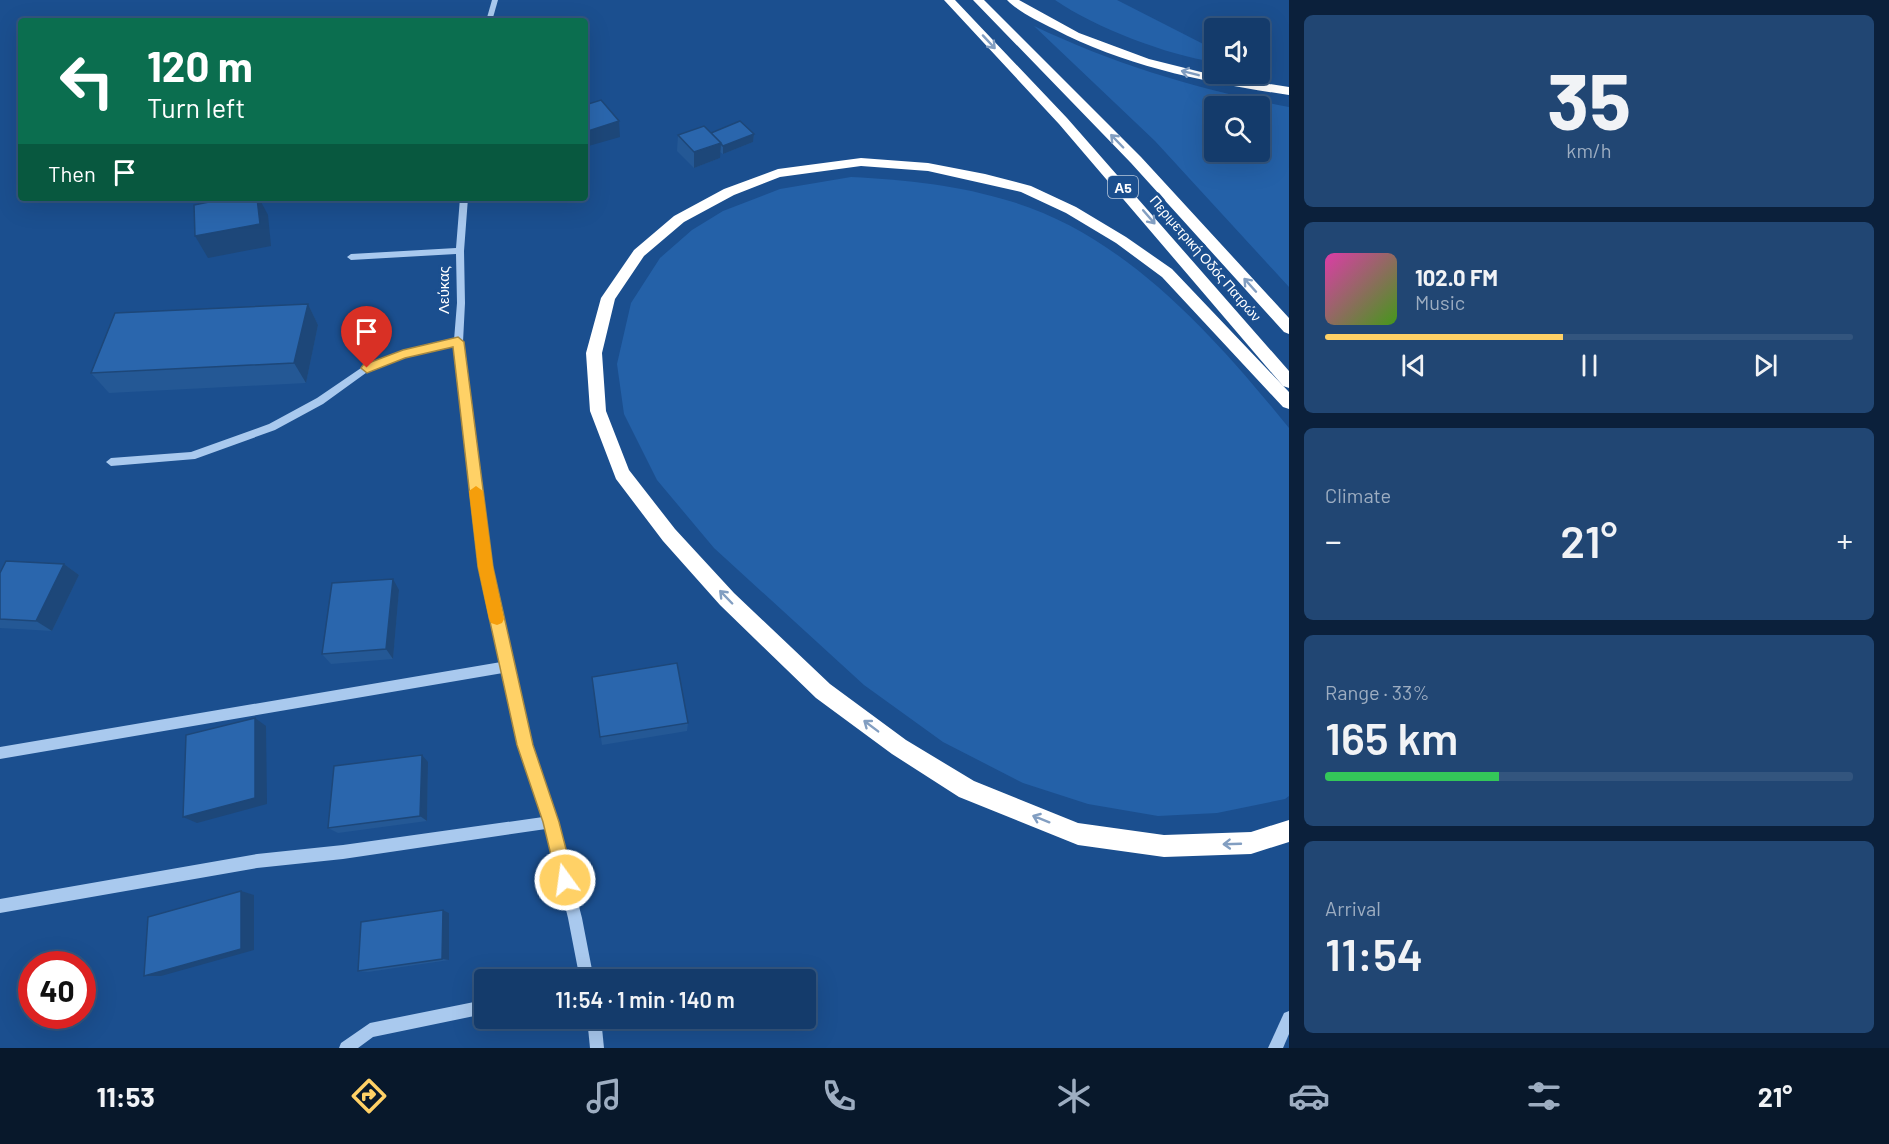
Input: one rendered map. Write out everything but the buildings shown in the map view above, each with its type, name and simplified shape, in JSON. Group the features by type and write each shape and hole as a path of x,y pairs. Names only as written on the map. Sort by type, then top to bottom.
{"highway":[{"name":"Περιμετρική Οδός Πατρών","path":"949,0 1071,130 1289,382"},
{"name":"Περιμετρική Οδός Πατρών","path":"978,0 1136,160 1289,328"},
{"path":"1012,0 1060,28 1129,56 1206,76 1289,91"},
{"path":"1289,403 1167,273 1121,240 1071,210 1026,189 985,178 928,167 861,162 778,173 729,192 679,219 639,253 608,298 594,353 598,411 622,474 669,535 727,599 823,690 899,747 967,789 1078,834 1164,846 1251,843 1289,831"}],"street":[{"path":"490,18 495,0"},
{"name":"Λεύκας","path":"464,201 458,342 486,567 525,745 551,822 575,918 585,969"},
{"path":"351,257 460,251"},
{"path":"111,462 191,456 272,427 320,401 367,368 403,354 458,342"},
{"path":"0,753 507,667"},
{"path":"0,906 257,861 343,852 551,822"},
{"path":"346,1048 370,1030 474,1009"},
{"path":"1275,1048 1289,1018"},
{"path":"595,1029 597,1048"}],"shaded area":[{"path":"1055,0 1117,0 1204,44 1204,60 1176,54 1132,39"},
{"path":"1034,26 1127,64 1237,96 1204,96 1204,162 1270,162 1270,103 1289,107 1289,287 1155,141"},
{"path":"851,177 933,184 993,196 1055,218 1094,239 1131,265 1200,326 1289,428 1289,796 1285,799 1217,813 1158,816 1088,804 1023,783 943,742 864,685 714,548 657,480 624,414 617,364 631,303 660,258 692,230 723,211 780,189"}],"slow traffic":[{"path":"476,491 486,567 497,619"}],"route":[{"path":"367,368 403,354 458,342 486,567 525,745 551,822 565,880"}]}
